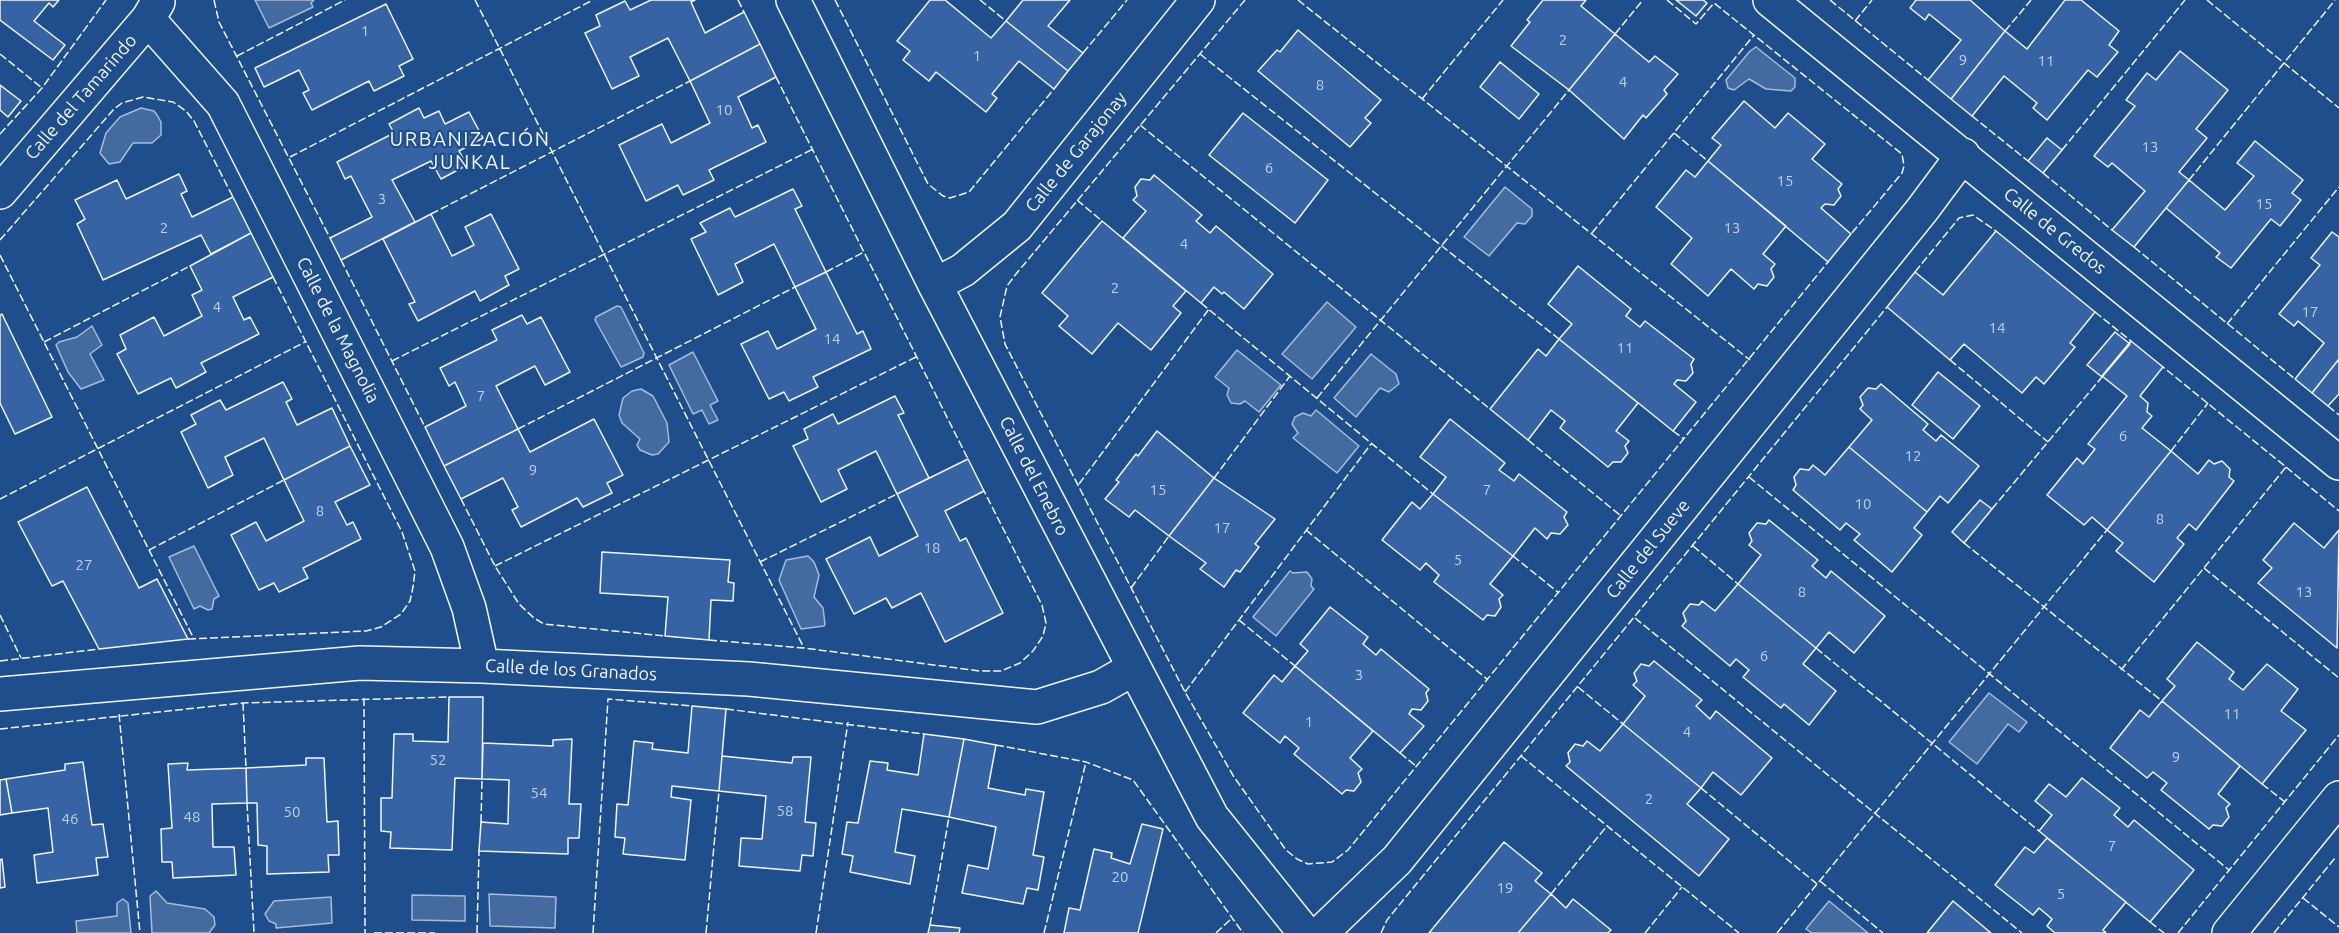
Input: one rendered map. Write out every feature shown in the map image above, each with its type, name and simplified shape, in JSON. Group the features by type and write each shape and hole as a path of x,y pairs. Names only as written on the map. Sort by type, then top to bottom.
{"street":[{"name":"Calle del Enebro","path":"793,0 935,285 1212,817 1305,933"},
{"name":"Calle de Garajonay","path":"935,285 963,270 1017,226 1198,0"},
{"name":"Calle de Gredos","path":"1770,0 2339,463"},
{"name":"Calle del Tamarindo","path":"0,192 154,10"},
{"name":"Calle de la Magnolia","path":"154,10 223,104 447,547 469,608 482,666"},
{"name":"Calle del Sueve","path":"1321,933 1397,860 1922,210 1963,155"},
{"name":"Calle de los Granados","path":"0,694 360,663 482,666 749,679 1038,707 1101,687 1133,669"},
{"path":"2229,933 2339,798"}],"water":[{"path":"255,0 314,0 311,3 313,7 269,28"},
{"path":"1756,47 1795,78 1795,87 1791,91 1766,89 1749,79 1734,90 1728,88 1726,80"},
{"path":"141,108 154,111 157,115 161,122 161,135 152,143 133,143 120,162 109,164 100,153 106,133 120,117"},
{"path":"1505,187 1532,209 1532,216 1525,224 1517,223 1489,256 1464,237"},
{"path":"1327,302 1356,327 1312,379 1282,354"},
{"path":"617,306 621,307 644,353 643,357 621,367 595,320 596,317"},
{"path":"92,326 102,345 90,354 104,380 81,389 68,372 56,345 77,337"},
{"path":"1237,350 1281,385 1259,412 1245,401 1240,404 1231,403 1227,395 1229,388 1215,377"},
{"path":"693,352 718,401 710,405 718,420 709,424 702,410 693,414 669,365"},
{"path":"1371,354 1396,374 1399,384 1389,392 1380,388 1356,417 1334,398"},
{"path":"641,389 653,396 667,423 669,442 658,454 652,455 640,450 637,445 640,439 622,423 619,415 623,398 632,391"},
{"path":"1316,410 1359,446 1337,473 1293,438 1298,433 1292,424 1295,417 1303,413 1311,416"},
{"path":"194,546 219,596 214,599 212,609 208,610 200,606 194,609 169,557"},
{"path":"808,556 814,562 819,575 814,597 823,608 825,624 801,629 779,580 786,560"},
{"path":"1290,571 1293,573 1307,572 1312,579 1311,586 1314,589 1276,636 1253,617"},
{"path":"1989,693 2027,722 2019,732 2008,724 1977,764 1949,742"},
{"path":"156,891 167,903 205,909 214,917 215,925 209,933 152,933 150,896"},
{"path":"489,894 556,897 555,928 490,926"},
{"path":"412,895 465,896 465,921 412,920"},
{"path":"331,897 332,923 276,928 276,924 269,921 265,914 274,901"},
{"path":"123,899 128,903 131,933 77,933 76,921 117,916 117,903"},
{"path":"1829,901 1868,933 1812,933 1806,929"}],"building":[{"path":"0,0 59,0 53,7 49,3 34,21 65,45 53,60 0,20"},
{"path":"651,0 695,0 691,2 705,33 744,12 760,44 690,81 668,38 630,57 639,76 612,89 585,33 600,26 596,15 625,1 630,10"},
{"path":"930,0 945,0 991,38 1006,21 1068,71 1054,89 1019,61 992,94 997,98 986,112 936,72 929,81 903,60 910,51 897,41"},
{"path":"1023,0 1070,0 1048,26 1083,53 1068,71 1006,21"},
{"path":"1543,0 1586,0 1581,6 1615,34 1569,90 1511,46 1530,22 1527,20"},
{"path":"1676,0 1703,0 1707,3 1696,16"},
{"path":"1916,0 1970,0 2005,31 1951,99 1928,80 1961,40 1929,14 1925,20 1910,8"},
{"path":"2065,0 2081,0 2119,31 2109,45 2118,52 2097,77 2088,70 2047,120 2033,108 2037,103 2004,76 1972,116 1951,99 2005,31 2027,49"},
{"path":"386,4 413,59 399,66 404,76 374,91 369,81 312,110 303,93 309,90 299,70 264,87 255,68"},
{"path":"1298,30 1381,100 1365,118 1371,123 1350,147 1258,71 1277,50 1280,52"},
{"path":"1615,34 1649,62 1655,56 1678,74 1664,90 1667,94 1646,118 1643,115 1624,139 1569,90"},
{"path":"760,44 776,77 738,97 752,128 758,125 766,142 709,170 714,180 683,195 678,185 646,201 619,145 662,124 671,143 710,123 690,81"},
{"path":"2180,51 2228,90 2196,129 2207,138 2179,172 2189,180 2134,247 2112,230 2145,191 2112,163 2108,167 2094,156 2135,106 2126,100 2147,73 2156,80"},
{"path":"1500,62 1539,94 1519,119 1480,87"},
{"path":"0,85 21,101 8,117 0,110"},
{"path":"1744,101 1775,128 1788,113 1825,144 1812,159 1842,184 1838,189 1841,196 1834,205 1825,204 1821,208 1851,234 1828,262 1708,161 1721,145 1712,138"},
{"path":"419,108 424,118 439,111 445,124 469,112 483,138 459,151 467,165 441,179 431,161 392,180 415,222 341,260 330,238 372,217 351,176 345,179 337,162 394,133 389,124"},
{"path":"1243,113 1328,180 1295,223 1209,155"},
{"path":"2047,138 2062,150 2043,173 2028,161"},
{"path":"2255,141 2303,180 2292,193 2301,200 2280,226 2271,219 2231,268 2216,257 2220,253 2166,208 2189,180 2225,210 2254,176 2237,163"},
{"path":"1708,161 1786,226 1763,254 1775,264 1771,269 1774,277 1767,286 1758,284 1754,289 1731,269 1708,296 1671,264 1692,238 1656,207 1686,170 1695,177"},
{"path":"179,174 187,191 181,194 192,217 233,197 251,233 211,254 201,235 103,280 77,224 85,219 75,200 117,180 126,199"},
{"path":"1154,175 1202,215 1196,221 1210,233 1216,226 1273,274 1244,309 1224,292 1222,294 1214,287 1201,303 1123,238 1146,211 1133,200 1137,196 1135,187 1141,179 1150,180"},
{"path":"793,189 802,206 795,209 826,272 795,287 774,244 735,264 743,282 718,295 691,239 706,232 700,223 730,208 735,217"},
{"path":"431,214 452,256 474,245 465,227 491,214 519,269 505,276 509,285 480,301 475,291 418,321 409,304 415,302 383,239"},
{"path":"1102,221 1186,291 1173,306 1181,313 1151,350 1118,323 1092,354 1059,326 1068,316 1042,293"},
{"path":"1996,231 2095,312 2070,343 2075,347 2044,384 2036,377 2022,393 1964,344 1950,360 1887,307 1915,272 1943,295"},
{"path":"2332,232 2339,237 2339,359 2312,393 2295,379 2324,343 2298,321 2294,326 2279,314 2320,265 2311,258"},
{"path":"251,233 273,277 233,297 244,320 250,317 259,334 201,363 206,372 176,388 171,378 138,394 117,354 126,349 120,335 154,317 164,336 202,316 192,295 202,290 190,266"},
{"path":"1578,266 1631,309 1626,316 1640,327 1645,321 1694,359 1691,364 1693,373 1686,381 1677,380 1674,384 1696,402 1673,431 1559,339 1572,324 1548,304"},
{"path":"826,272 857,334 863,331 871,349 813,377 818,387 789,401 784,392 769,399 741,344 768,331 777,349 816,329 795,287"},
{"path":"2,314 52,417 15,434 0,403 0,315"},
{"path":"522,315 527,324 541,317 570,372 545,385 535,366 496,386 518,429 444,466 425,427 466,406 455,382 449,386 440,368 497,340 492,330"},
{"path":"2115,332 2130,344 2102,377 2087,365"},
{"path":"1559,339 1638,403 1616,431 1629,441 1625,446 1628,453 1621,462 1613,462 1608,467 1560,428 1565,421 1551,410 1528,440 1490,409 1538,349 1546,356"},
{"path":"2131,341 2163,367 2140,396 2148,403 2147,412 2152,416 2142,428 2171,451 2107,530 2092,517 2084,525 2047,495 2077,458 2083,464 2095,449 2088,444 2127,396 2102,376"},
{"path":"2339,359 2339,394 2328,406 2312,393"},
{"path":"1938,372 1980,406 1953,439 1912,405"},
{"path":"283,382 292,399 286,402 297,425 332,408 350,446 284,480 264,438 225,457 233,475 208,488 181,432 196,424 191,415 220,400 226,410"},
{"path":"1881,384 1928,424 1923,430 1936,441 1941,435 1979,466 1948,503 1940,496 1927,512 1849,447 1872,420 1860,409 1863,405 1860,397 1868,388 1876,389"},
{"path":"895,396 904,413 898,415 929,478 897,494 876,451 838,470 847,489 821,502 793,446 808,439 804,429 833,414 838,424"},
{"path":"594,419 623,475 607,483 612,493 583,507 577,498 521,527 512,510 518,507 503,478 461,499 444,466 518,429 530,452"},
{"path":"1450,419 1505,463 1499,470 1514,481 1519,474 1567,512 1564,517 1568,525 1560,534 1551,533 1547,539 1535,528 1513,556 1433,494 1446,477 1420,457"},
{"path":"1157,431 1214,478 1169,536 1135,510 1129,517 1105,499 1119,482 1116,480"},
{"path":"350,446 370,485 335,502 347,525 353,522 361,539 303,568 308,578 279,592 274,583 259,590 231,535 256,522 266,541 304,521 284,480"},
{"path":"1849,447 1927,512 1914,528 1922,535 1892,572 1854,540 1860,534 1846,523 1840,530 1793,490 1796,485 1794,477 1800,469 1809,470 1813,465 1825,475"},
{"path":"2171,451 2198,474 2209,460 2214,464 2222,461 2230,469 2229,477 2234,481 2196,530 2189,524 2177,538 2184,544 2154,582 2116,551 2123,543 2107,530"},
{"path":"968,459 984,491 945,511 960,541 966,538 1003,613 945,642 921,593 892,608 886,598 854,614 826,559 870,537 879,556 918,536 897,494"},
{"path":"1214,478 1275,519 1255,544 1259,547 1240,572 1236,570 1224,587 1200,569 1206,563 1169,536"},
{"path":"87,487 139,588 157,579 188,639 99,649 63,581 52,586 18,522"},
{"path":"1433,494 1513,556 1490,584 1503,595 1499,599 1501,607 1495,616 1487,615 1483,620 1434,582 1439,575 1426,563 1420,570 1382,540 1412,502 1420,509"},
{"path":"1980,500 1992,509 1964,543 1952,532"},
{"path":"1769,520 1818,560 1812,566 1826,578 1831,571 1885,616 1854,653 1829,632 1816,648 1738,584 1761,555 1749,545 1752,541 1749,533 1757,523 1766,524"},
{"path":"2294,523 2324,548 2339,530 2337,648 2258,583 2272,568 2263,560"},
{"path":"602,552 730,560 728,582 734,583 733,601 711,600 709,640 665,636 668,597 600,593"},
{"path":"1738,584 1816,648 1803,664 1836,691 1809,725 1784,704 1781,708 1743,677 1749,670 1736,659 1730,666 1682,626 1686,621 1683,613 1690,604 1699,605 1702,601 1715,611"},
{"path":"1330,607 1368,637 1363,644 1376,655 1381,649 1429,689 1426,693 1428,701 1421,710 1412,709 1409,714 1424,726 1400,753 1295,666 1308,651 1300,644"},
{"path":"2197,642 2234,672 2229,679 2243,690 2267,664 2298,689 2281,711 2306,730 2262,784 2162,701 2175,686 2167,679"},
{"path":"1654,661 1702,700 1696,706 1710,719 1716,711 1772,758 1741,795 1713,772 1701,788 1623,724 1645,696 1633,685 1637,681 1634,673 1641,664 1649,666"},
{"path":"1295,666 1373,731 1350,758 1362,769 1358,773 1361,782 1354,791 1346,790 1342,794 1294,754 1299,748 1285,736 1280,743 1243,713 1274,675 1282,682"},
{"path":"449,697 483,697 482,779 455,778 452,850 390,848 391,832 381,831 381,798 392,798 394,734 413,734 413,741 448,742"},
{"path":"2162,701 2240,766 2218,794 2230,804 2226,808 2229,817 2222,826 2213,825 2209,829 2161,790 2167,783 2153,772 2147,778 2110,748 2140,710 2149,717"},
{"path":"692,706 726,709 719,791 672,786 671,797 691,800 685,860 623,854 625,838 615,837 617,804 628,805 634,741 653,743 652,749 688,753"},
{"path":"1623,724 1701,788 1687,804 1729,839 1699,876 1566,766 1570,762 1568,753 1575,744 1583,746 1587,741 1600,751"},
{"path":"924,734 964,739 949,817 902,809 895,852 915,856 910,884 850,872 853,856 842,854 847,822 858,823 870,761 888,763 887,770 918,775"},
{"path":"572,739 569,804 581,804 579,838 568,838 568,854 479,851 481,822 508,824 509,780 482,779 483,743 553,746 553,740"},
{"path":"964,739 996,745 988,788 1025,795 1026,789 1044,792 1033,855 1044,857 1038,890 1027,888 1023,904 962,893 968,865 988,869 996,827 949,817"},
{"path":"722,756 792,763 793,757 811,757 805,822 816,823 813,856 802,855 800,871 739,866 741,838 762,839 766,796 719,791"},
{"path":"306,758 324,758 327,822 338,821 339,855 328,855 329,872 267,874 267,846 258,845 257,803 247,803 246,768 306,765"},
{"path":"83,762 92,825 103,824 108,857 96,858 98,875 37,883 34,855 53,852 48,808 12,813 6,779 65,770 65,764"},
{"path":"188,763 187,770 246,768 247,803 212,804 213,847 234,847 236,875 173,878 172,862 162,862 161,829 172,828 168,764"},
{"path":"2082,778 2120,808 2114,815 2128,827 2134,820 2194,870 2150,922 2039,831 2052,815 2035,801 2049,784 2066,797"},
{"path":"6,779 12,813 0,815 0,780"},
{"path":"1142,824 1163,829 1138,933 1064,933 1069,908 1080,910 1094,849 1112,853 1111,858 1130,864"},
{"path":"2047,838 2126,902 2103,930 2106,933 2055,933 2047,926 2052,919 2039,908 2033,915 1995,885 2025,847 2034,853"},
{"path":"1504,842 1542,873 1535,881 1551,894 1518,933 1429,933"},
{"path":"2,859 5,887 0,888 0,860"},
{"path":"1551,894 1566,908 1573,899 1611,930 1608,933 1518,933"},
{"path":"1953,901 1991,933 1927,933"},
{"path":"930,925 960,928 959,933 928,933"}],"fence":[{"path":"0,134 42,88 106,0"},
{"path":"214,0 219,22 330,238"},
{"path":"237,56 345,0"},
{"path":"475,0 804,648"},
{"path":"290,157 593,0"},
{"path":"738,0 744,12"},
{"path":"835,0 928,184 943,196 950,198 969,192 1054,89"},
{"path":"980,0 1006,21"},
{"path":"1083,53 1127,0"},
{"path":"1245,0 1016,274 1007,286 1000,317 1005,344 1185,692 1234,777 1286,850 1308,864 1332,862 1348,850 1828,262"},
{"path":"1298,0 1750,360"},
{"path":"1422,99 1503,0"},
{"path":"1615,34 1643,0"},
{"path":"1667,0 1696,24 1714,3 1902,154 1904,166 1902,173 1851,234"},
{"path":"1830,0 1928,80"},
{"path":"1855,21 1872,0"},
{"path":"2005,31 2031,0"},
{"path":"2062,150 2185,0"},
{"path":"2207,0 2339,108"},
{"path":"2189,180 2335,0"},
{"path":"1592,233 1754,35"},
{"path":"0,54 42,88"},
{"path":"1200,54 1559,339"},
{"path":"776,77 968,459"},
{"path":"431,214 690,81"},
{"path":"1317,398 1569,90"},
{"path":"0,240 114,109 122,103 143,97 173,102 186,111 194,121 233,197"},
{"path":"1972,116 2028,161"},
{"path":"1140,125 1490,409"},
{"path":"1674,133 1708,161"},
{"path":"392,361 813,149"},
{"path":"2043,173 2112,230"},
{"path":"2227,324 2339,187"},
{"path":"1077,200 1102,221"},
{"path":"1915,272 1959,218 1973,215 1996,231"},
{"path":"2134,247 2295,379"},
{"path":"826,272 864,252"},
{"path":"0,255 194,639"},
{"path":"341,260 425,427"},
{"path":"44,342 190,266"},
{"path":"188,639 366,631 381,627 401,614 410,601 415,571 402,532 273,277"},
{"path":"518,429 795,287"},
{"path":"1201,303 1433,494"},
{"path":"1381,933 1387,920 1887,307"},
{"path":"1079,484 1209,309"},
{"path":"2095,312 2131,341"},
{"path":"0,499 305,342"},
{"path":"495,566 916,357"},
{"path":"1950,360 2048,442"},
{"path":"2121,670 2286,467 2163,367"},
{"path":"1214,478 1290,376"},
{"path":"1992,509 2102,377"},
{"path":"2171,451 2208,403"},
{"path":"2328,406 2339,415"},
{"path":"1673,431 1684,439"},
{"path":"1528,440 1621,516"},
{"path":"1185,692 1371,444"},
{"path":"2286,467 2339,511"},
{"path":"1749,477 2229,870"},
{"path":"149,550 284,480"},
{"path":"709,640 804,648 980,671 1001,671 1020,663 1033,651 1043,636 1046,623 1042,605 984,491"},
{"path":"760,562 897,494"},
{"path":"461,499 495,566 519,604 534,618 544,624 665,636"},
{"path":"1306,530 1487,679"},
{"path":"1777,933 2107,530"},
{"path":"1131,588 1169,536"},
{"path":"1964,543 2162,701"},
{"path":"1693,546 1738,584"},
{"path":"1513,556 1559,593"},
{"path":"2204,568 2339,678"},
{"path":"0,615 21,658"},
{"path":"1635,618 2022,933"},
{"path":"1239,620 1295,666"},
{"path":"1816,648 2039,831"},
{"path":"0,661 99,649"},
{"path":"1578,687 1623,724"},
{"path":"0,729 243,703 449,697"},
{"path":"364,698 365,933"},
{"path":"593,933 608,699 692,706"},
{"path":"243,703 246,768"},
{"path":"726,709 924,734"},
{"path":"119,714 140,933"},
{"path":"816,933 848,722"},
{"path":"2178,933 2339,735"},
{"path":"996,745 1086,762 1133,780 1243,933"},
{"path":"1400,753 1416,766"},
{"path":"1521,756 1739,933"},
{"path":"1044,933 1086,762"},
{"path":"481,822 482,779"},
{"path":"2262,784 2285,802"},
{"path":"1701,788 1817,884"},
{"path":"706,933 719,791"},
{"path":"247,803 254,933"},
{"path":"930,925 949,817"},
{"path":"1551,894 1607,826"},
{"path":"477,933 479,851"},
{"path":"2274,933 2335,858"},
{"path":"1820,881 1883,933"},
{"path":"1645,933 1682,887"},
{"path":"2303,898 2339,927"},
{"path":"1216,933 1231,919"},
{"path":"2150,922 2164,933"},
{"path":"374,933 435,933"}],"district":[{"name":"URBANIZACIÓN JUNKAL","path":"470,150"}]}
